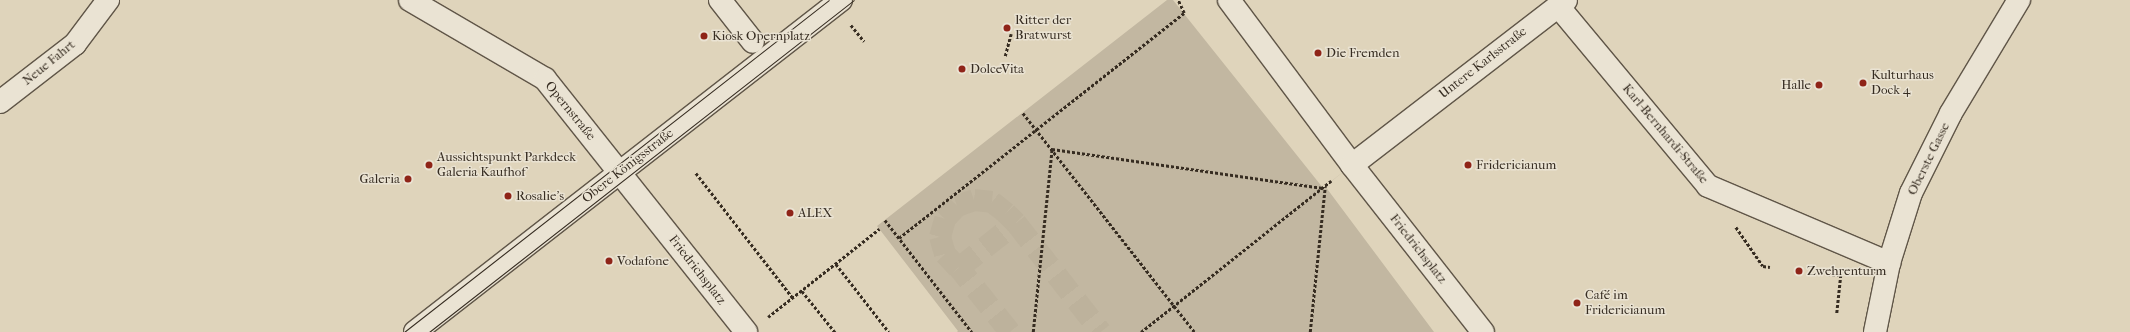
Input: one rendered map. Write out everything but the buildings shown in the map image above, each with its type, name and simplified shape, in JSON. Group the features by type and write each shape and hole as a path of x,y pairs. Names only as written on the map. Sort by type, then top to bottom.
{"street":[{"name":"Neue Fahrt","path":"0,102 75,44 108,0"},
{"name":"Opernstraße","path":"410,0 545,79 648,208"},
{"path":"720,0 753,42"},
{"name":"Obere Königsstraße","path":"415,332 841,0"},
{"name":"Friedrichsplatz","path":"1229,0 1352,165 1483,332"},
{"name":"Oberste Gasse","path":"1875,332 1889,263 1915,186 1951,113 2019,0"},
{"name":"Untere Karlsstraße","path":"1352,165 1562,3"},
{"name":"Karl-Bernhardi-Straße","path":"1562,3 1708,186 1889,263"},
{"name":"Friedrichsplatz","path":"648,208 754,327"}],"path":[{"path":"899,238 1184,14 1178,0"},
{"path":"1005,56 1011,34"},
{"path":"1023,112 1195,332"},
{"path":"1052,150 1324,187"},
{"path":"1033,332 1052,150"},
{"path":"1141,332 1352,165"},
{"path":"696,173 793,298"},
{"path":"1310,332 1324,187"},
{"path":"885,220 972,332"},
{"path":"754,327 793,298 879,229"},
{"path":"836,264 889,332"},
{"path":"1827,274 1841,275 1837,314"},
{"path":"802,290 835,332"}],"shaded area":[{"path":"1167,0 1173,0 1323,188 1325,186 1434,332 957,332 958,331 877,226"}],"tunnel":[{"path":"958,268 945,254 940,237 945,219 957,206 974,200 992,202 1016,223"},
{"path":"1010,332 959,268 1016,223 1101,332"}],"tram line":[{"path":"404,332 829,0"},
{"path":"429,332 854,0"}],"place":[{"name":"Ritter der Bratwurst","path":"1007,28"},
{"name":"Kiosk Opernplatz","path":"704,36"},
{"name":"Die Fremden","path":"1318,53"},
{"name":"DolceVita","path":"962,69"},
{"name":"Kulturhaus Dock 4","path":"1863,83"},
{"name":"Halle","path":"1819,85"},
{"name":"Aussichtspunkt Parkdeck Galeria Kaufhof","path":"429,165"},
{"name":"Fridericianum","path":"1468,165"},
{"name":"Galeria","path":"408,179"},
{"name":"Rosalie's","path":"508,196"},
{"name":"ALEX","path":"790,213"},
{"name":"Vodafone","path":"609,261"},
{"name":"Zwehrenturm","path":"1799,271"},
{"name":"Café im Fridericianum","path":"1577,303"}]}
